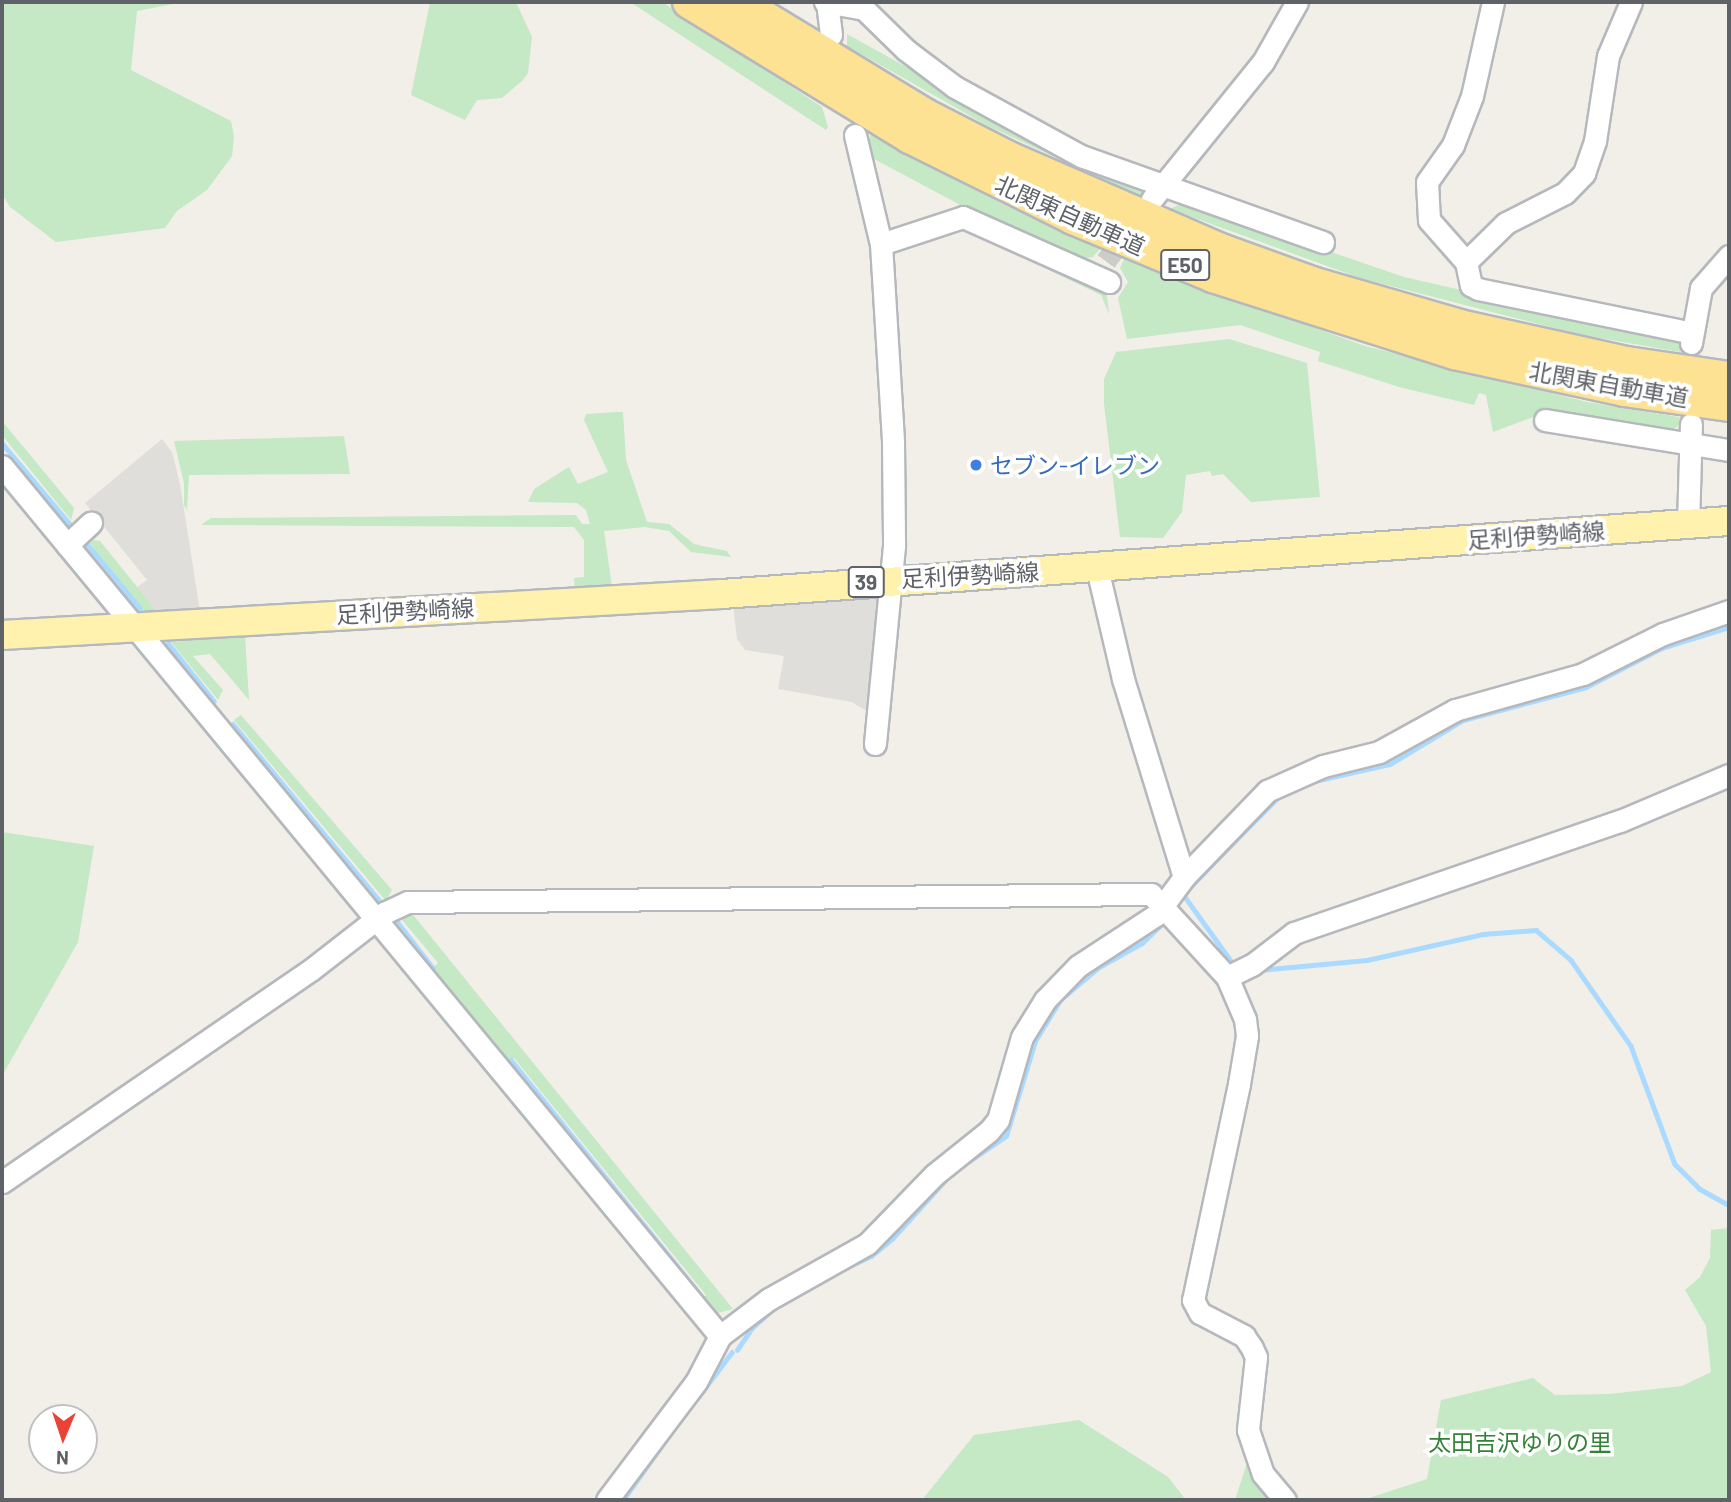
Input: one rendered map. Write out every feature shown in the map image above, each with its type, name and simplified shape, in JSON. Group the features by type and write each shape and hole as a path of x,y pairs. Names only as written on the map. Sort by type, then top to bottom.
{"highway":[{"name":"北関東自動車道","path":"689,2 911,138 1073,218 1213,276 1455,353 1624,390 1729,405"},
{"name":"北関東自動車道","path":"739,2 912,107 1009,158 1221,250 1323,286 1460,326 1627,363 1729,378"}],"main road":[{"name":"足利伊勢崎線","path":"2,635 722,594 890,579 1097,568 1729,521"}],"street":[{"path":"831,35 827,2 864,9 936,74 1008,118 1081,156 1158,193 1323,242"},
{"path":"1158,193 1263,62 1297,2"},
{"path":"1493,2 1472,96 1453,145 1431,174 1425,194 1429,220 1466,262 1471,285 1478,289 1691,338 1701,288 1729,256"},
{"path":"1466,262 1506,223 1565,192 1584,173 1595,141 1608,56 1631,2"},
{"path":"855,135 881,244 893,443 890,579 875,744"},
{"path":"881,244 962,217 1104,273"},
{"path":"1545,420 1690,434 1729,450"},
{"path":"1688,524 1690,434"},
{"path":"2,466 720,1336"},
{"path":"66,545 91,523"},
{"path":"1097,568 1123,679 1184,877"},
{"path":"607,1500 696,1382 720,1336 769,1299 867,1244 934,1175 989,1131 998,1120 1022,1037 1045,1000 1078,966 1147,922 1184,877 1279,783 1379,752 1455,710 1583,674 1662,634 1729,611"},
{"path":"1227,977 1252,965 1294,933 1620,821 1729,775"},
{"path":"2,1182 398,904 423,901 1138,892 1164,904 1227,977 1245,1018 1247,1035 1193,1300 1200,1313 1244,1336 1252,1348 1256,1357 1248,1430 1263,1474 1286,1500"}],"shaded area":[{"path":"162,439 172,452 180,484 200,611 159,614 137,587 147,580 85,503"},
{"path":"878,596 885,603 871,714 852,702 778,689 784,656 745,650 737,639 733,605"}],"green space":[{"path":"2,2 183,2 137,11 131,70 231,121 234,137 232,156 207,190 177,211 165,228 56,242 10,207 2,194"},
{"path":"430,2 516,2 532,37 528,73 523,80 502,98 477,100 465,120 411,95"},
{"path":"630,2 662,2 822,107 828,127 826,130"},
{"path":"847,34 937,84 1150,190 1142,197 988,126 847,46"},
{"path":"871,135 1002,204 1100,249 1093,257 1075,260 968,209 874,159 866,144"},
{"path":"1185,202 1404,277 1677,339 1682,347 1680,352 1577,334 1360,278 1170,209"},
{"path":"955,225 1106,287 1109,314 1101,295"},
{"path":"1124,259 1365,346 1587,402 1679,417 1679,425 1671,432 1552,410 1493,432 1486,395 1479,393 1474,405 1399,387 1318,361 1320,352 1240,325 1127,339 1118,298 1128,282 1120,268"},
{"path":"1229,339 1307,363 1320,497 1251,502 1223,474 1212,476 1210,471 1186,475 1182,512 1163,538 1120,537 1104,404 1104,379 1116,352"},
{"path":"623,412 626,460 647,522 669,524 694,544 727,551 731,557 691,552 669,531 645,527 604,531 612,587 575,589 574,578 584,577 584,540 574,527 201,525 211,518 576,515 582,524 590,524 586,510 577,503 528,502 534,489 569,467 578,484 608,472 584,420 586,414"},
{"path":"2,421 74,508 71,520 2,435"},
{"path":"344,436 350,474 189,475 187,510 184,505 184,483 174,441"},
{"path":"93,540 100,541 159,614 139,614 90,543"},
{"path":"245,636 249,700 210,654 193,656 223,690 218,700 171,642"},
{"path":"241,715 392,890 386,901 234,720"},
{"path":"2,832 94,846 78,942 2,1076"},
{"path":"410,911 733,1309 714,1314 701,1299 706,1295 514,1058 508,1063 429,971 438,963 398,915"},
{"name":"太田吉沢ゆりの里","path":"1729,1228 1729,1500 1363,1500 1427,1479 1441,1400 1533,1378 1555,1395 1609,1394 1682,1386 1711,1372 1706,1326 1685,1290 1700,1277 1710,1258 1711,1230"},
{"path":"1079,1420 1168,1477 1186,1500 922,1500 974,1435"},
{"path":"1247,1463 1299,1500 1235,1500"}],"waterway":[{"path":"2,443 70,524"},
{"path":"87,544 140,608"},
{"path":"1310,782 1390,764 1463,720 1586,687 1662,648 1729,627"},
{"path":"168,643 214,701"},
{"path":"233,724 380,901"},
{"path":"1186,891 1280,795"},
{"path":"1183,894 1234,965"},
{"path":"395,919 433,968"},
{"path":"956,1170 1006,1136 1035,1041 1060,1000 1099,967 1142,943 1165,921"},
{"path":"1260,970 1367,960 1483,934 1536,930 1571,960 1631,1046 1675,1164 1700,1189 1729,1205"},
{"path":"511,1060 703,1298"},
{"path":"841,1270 871,1256 892,1239 949,1176"},
{"path":"737,1350 752,1328 779,1304"},
{"path":"698,1397 732,1352"},
{"path":"623,1500 677,1424"}],"tunnel":[{"path":"1106,261 1130,229"}],"place":[{"name":"セブン-イレブン","path":"976,465"}]}
